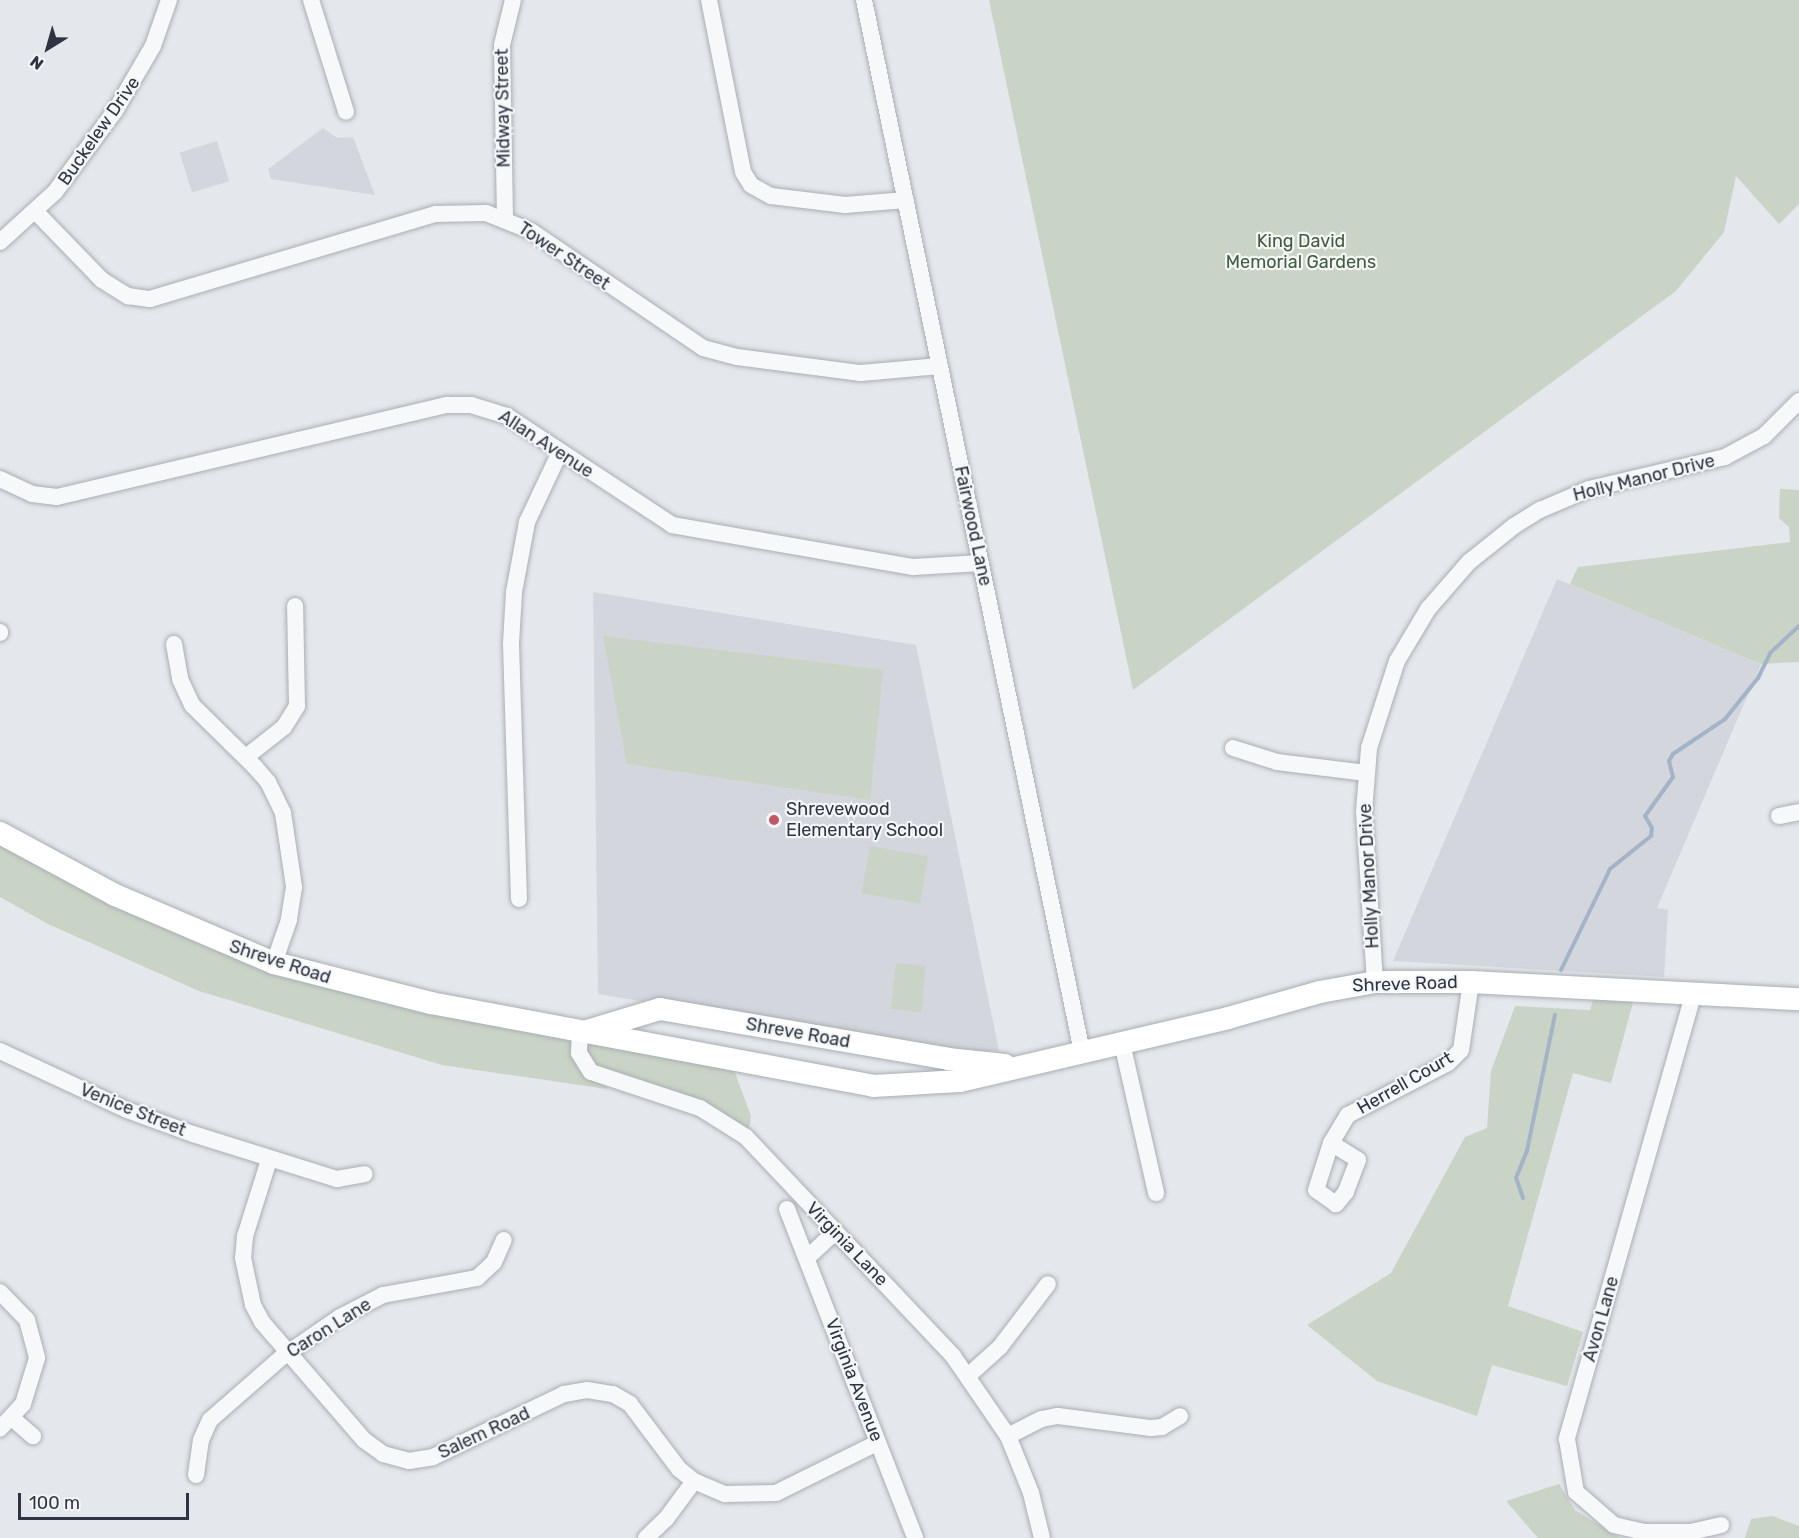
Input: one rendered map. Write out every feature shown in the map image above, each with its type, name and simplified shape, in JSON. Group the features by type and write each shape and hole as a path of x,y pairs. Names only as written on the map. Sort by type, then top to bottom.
{"main road":[{"name":"Shreve Road","path":"0,833 115,895 274,963 431,1003 626,1042 873,1086 947,1083 1122,1043 1320,992 1375,982 1471,982 1799,999"},
{"name":"Shreve Road","path":"580,1032 660,1009 948,1059 1020,1066"},
{"path":"626,1042 622,1030 631,1016"}],"street":[{"name":"Buckelew Drive","path":"0,242 36,212 55,192 141,70 169,0"},
{"path":"311,0 346,112"},
{"name":"Midway Street","path":"505,218 502,45 513,0"},
{"path":"709,0 743,172 752,185 771,195 845,205 906,200"},
{"name":"Fairwood Lane","path":"864,0 1082,1052"},
{"name":"Tower Street","path":"36,212 102,279 128,296 150,299 436,214 470,212 505,218 531,231 703,348 737,357 861,373 940,366"},
{"name":"Holly Manor Drive","path":"1375,982 1364,812 1366,773 1385,690 1410,636 1447,585 1493,541 1540,510 1590,489 1725,458 1764,436 1799,401"},
{"name":"Allan Avenue","path":"0,479 32,494 57,497 454,405 498,411 657,518 683,528 913,567 981,563"},
{"path":"519,899 512,643 514,592 527,522 561,452"},
{"path":"246,757 284,727 297,706 295,606"},
{"path":"174,644 180,678 192,705 246,757 277,797 294,869 291,909 274,963"},
{"path":"1233,748 1277,762 1366,773"},
{"path":"1779,816 1799,812"},
{"name":"Herrell Court","path":"1331,1143 1348,1115 1448,1063 1461,1050 1471,982"},
{"name":"Avon Lane","path":"1694,992 1567,1439 1576,1492 1614,1526 1644,1532 1691,1532 1721,1525"},
{"name":"Virginia Lane","path":"580,1032 579,1053 591,1072 700,1108 733,1126 969,1375 1008,1436 1031,1493 1042,1538"},
{"path":"1122,1043 1156,1193"},
{"name":"Venice Street","path":"0,1051 127,1110 269,1160 338,1179 365,1174"},
{"name":"Salem Road","path":"269,1160 246,1236 244,1274 253,1305 289,1353 364,1440 396,1459 433,1457 564,1394 599,1390 630,1404 664,1453 694,1481 725,1494 768,1495 794,1486 877,1443"},
{"name":"Virginia Avenue","path":"787,1209 915,1538"},
{"path":"807,1258 834,1232"},
{"name":"Caron Lane","path":"196,1475 201,1440 210,1420 289,1353 340,1317 383,1295 477,1278 494,1262 504,1240"},
{"path":"969,1375 1000,1347 1048,1284"},
{"path":"0,1292 27,1320 36,1345 30,1389 6,1424 33,1436"},
{"path":"1008,1436 1042,1419 1058,1416 1151,1428 1162,1427 1180,1416"},
{"path":"645,1538 666,1518 694,1481"}],"shaded area":[{"path":"323,128 337,138 353,137 375,195 271,179 268,169"},
{"path":"217,141 229,181 192,193 180,152"},
{"path":"1557,579 1761,664 1657,908 1668,910 1664,977 1393,961"},
{"name":"Shrevewood Elementary School","path":"593,592 916,645 999,1051 931,1051 598,994"}],"green space":[{"name":"King David Memorial Gardens","path":"989,0 1799,0 1799,204 1779,224 1736,176 1724,232 1676,291 1133,690"},
{"path":"1780,489 1799,490 1799,662 1761,664 1570,584 1578,567 1790,542 1789,527 1779,518"},
{"path":"603,636 883,670 870,800 627,764"},
{"path":"0,841 141,914 556,1034 563,1040 733,1067 751,1116 749,1130 602,1070 607,1089 442,1065 199,991 48,924 0,897"},
{"path":"870,846 928,856 920,904 862,893"},
{"path":"896,963 926,966 921,1012 891,1009"},
{"path":"1595,995 1634,999 1611,1083 1573,1073 1508,1306 1583,1332 1567,1386 1492,1365 1477,1416 1377,1381 1307,1325 1391,1273 1465,1137 1487,1128 1491,1071 1515,1006 1590,1010"},
{"path":"1559,1484 1575,1510 1620,1538 1538,1538 1506,1501"},
{"path":"1772,1516 1799,1526 1799,1538 1745,1538 1751,1519"}],"waterway":[{"path":"1561,970 1610,869 1651,836 1652,828 1645,816 1673,777 1669,761 1673,754 1725,719 1758,678 1770,653 1799,626"},
{"path":"1523,1198 1516,1178 1527,1151 1555,1015"}],"place":[{"name":"Shrevewood Elementary School","path":"774,820"}]}
